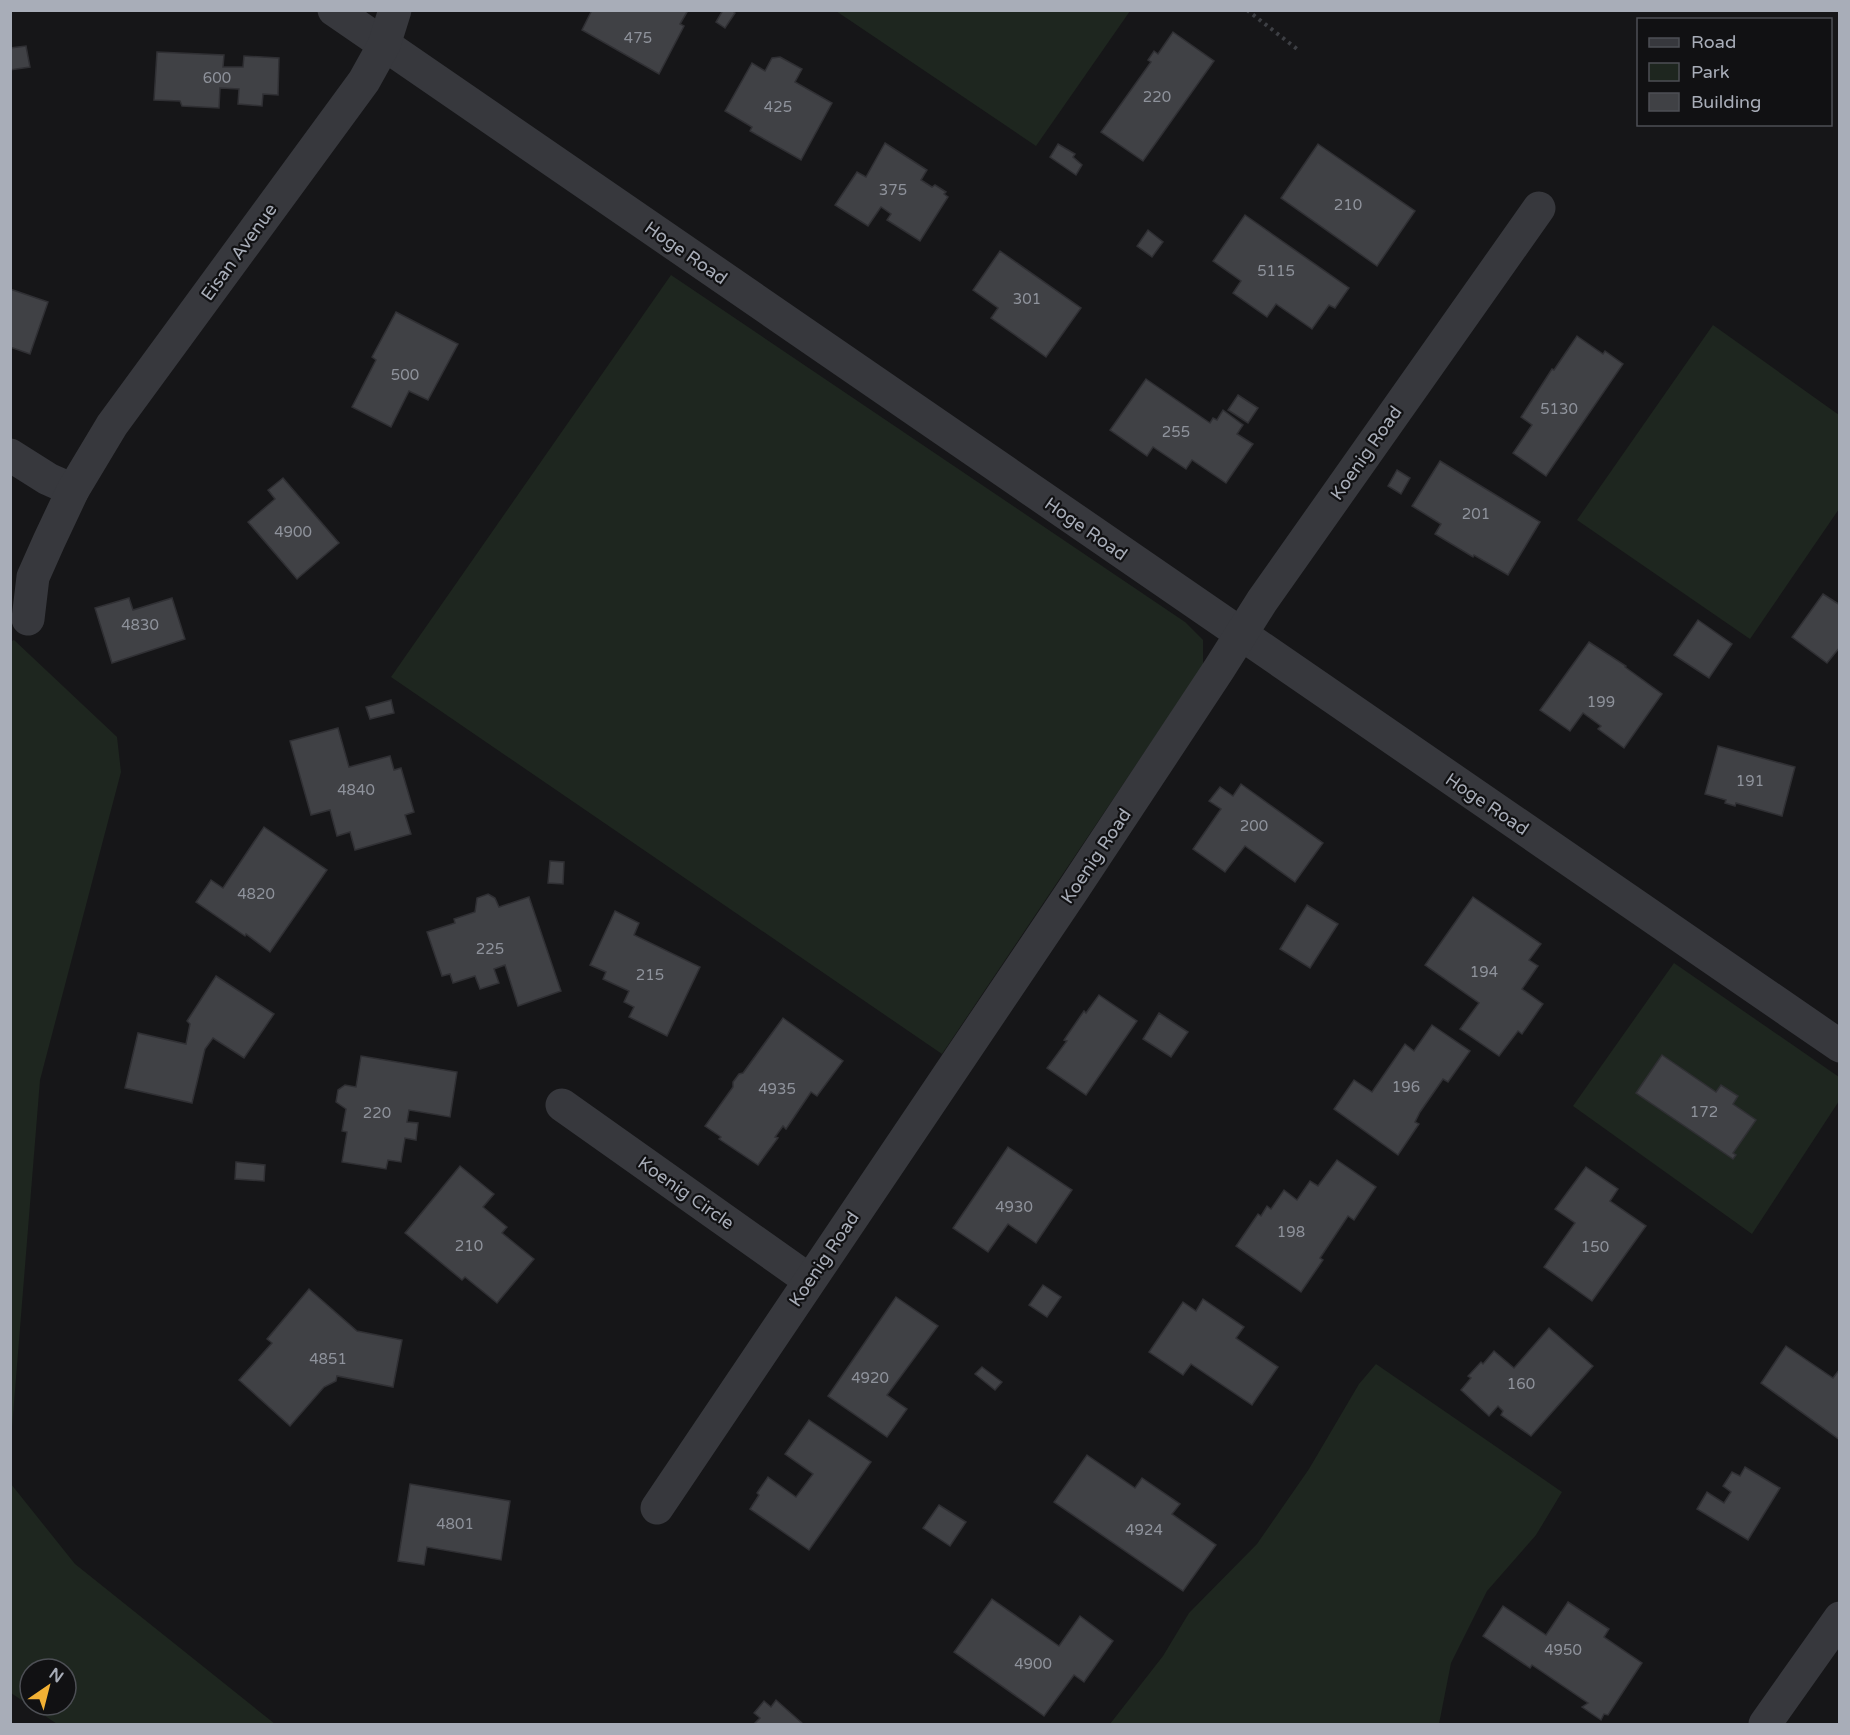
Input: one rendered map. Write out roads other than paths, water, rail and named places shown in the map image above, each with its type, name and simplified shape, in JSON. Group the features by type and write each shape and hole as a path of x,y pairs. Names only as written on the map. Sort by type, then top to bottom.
{"street":[{"name":"Hoge Road","path":"334,10 1240,636 1839,1046"},
{"name":"Eisan Avenue","path":"28,619 33,577 73,490 112,425 364,81 384,45 395,10"},
{"name":"Koenig Road","path":"657,1508 1074,890 1262,601 1539,208"},
{"path":"10,455 48,479 73,490"},
{"name":"Koenig Circle","path":"562,1105 809,1280"},
{"path":"1765,1725 1839,1620"}]}
